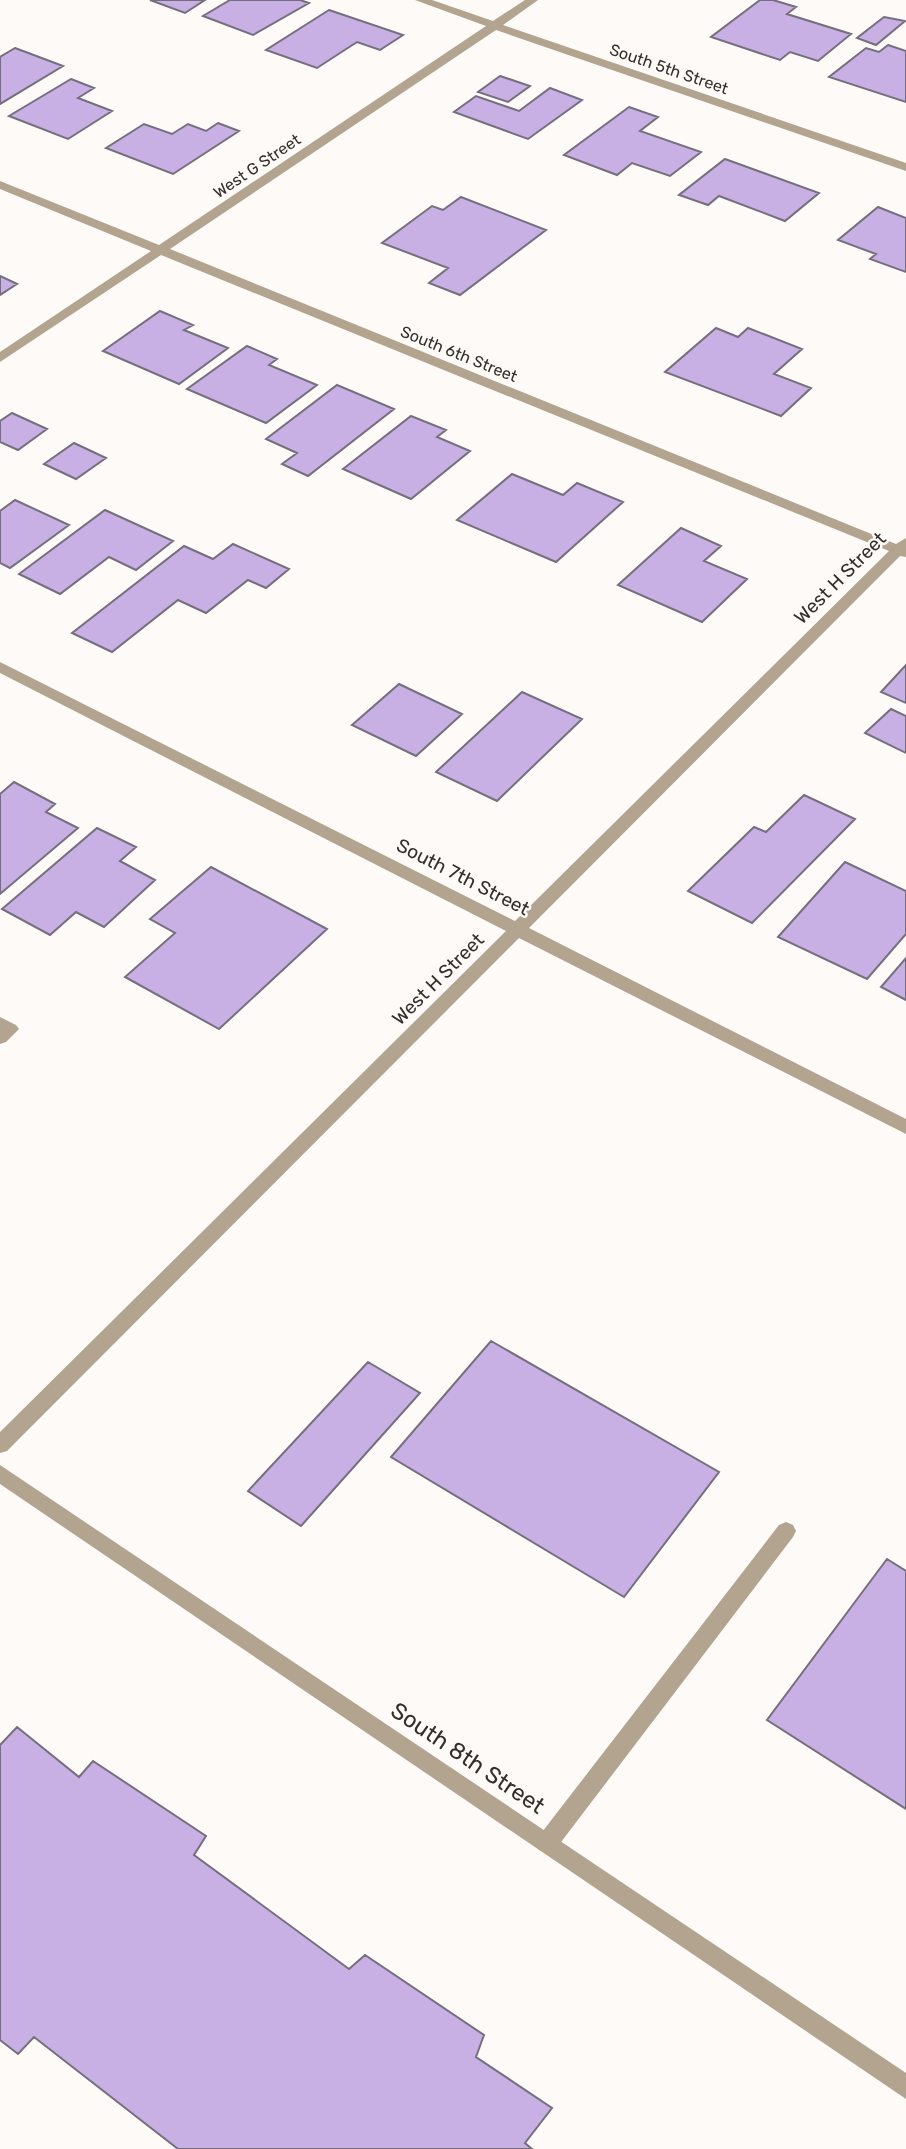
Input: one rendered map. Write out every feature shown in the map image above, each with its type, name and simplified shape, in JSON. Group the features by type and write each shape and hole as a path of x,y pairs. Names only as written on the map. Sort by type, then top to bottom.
{"street":[{"name":"South 5th Street","path":"421,0 906,167"},
{"name":"West G Street","path":"0,358 531,0"},
{"name":"South 6th Street","path":"0,186 903,548"},
{"name":"West H Street","path":"0,1445 903,548"},
{"name":"South 7th Street","path":"0,667 906,1127"},
{"path":"0,1023 10,1029 0,1038"},
{"name":"South 8th Street","path":"0,1473 906,2087"},
{"path":"547,1843 786,1531"}],"building":[{"path":"150,0 205,0 185,13"},
{"path":"230,0 300,0 309,3 253,35 203,16"},
{"path":"760,0 773,0 796,7 787,14 851,34 818,61 790,52 780,60 711,37"},
{"path":"329,10 403,35 380,50 357,42 317,68 266,50"},
{"path":"884,17 905,21 876,45 857,38"},
{"path":"888,45 906,51 906,102 829,77 866,48 879,52"},
{"path":"15,48 63,66 0,104 0,57"},
{"path":"500,76 530,86 508,102 478,92"},
{"path":"71,79 94,88 78,98 112,111 68,139 9,116"},
{"path":"550,88 582,100 528,139 454,112 476,96 519,111"},
{"path":"629,107 658,117 640,131 701,152 670,176 632,163 617,175 564,155"},
{"path":"218,123 239,131 173,174 106,148 144,124 172,134 188,124 206,131"},
{"path":"725,159 819,193 785,221 719,196 708,205 679,195"},
{"path":"461,197 546,230 460,295 429,283 448,268 382,243 432,206 443,210"},
{"path":"878,207 906,218 906,272 870,259 876,254 838,240"},
{"path":"0,276 17,284 0,295"},
{"path":"160,311 193,325 184,330 228,348 179,384 103,351"},
{"path":"716,328 738,337 748,328 802,349 774,374 811,388 781,416 665,372"},
{"path":"247,346 277,359 269,365 317,385 266,423 187,389"},
{"path":"337,385 394,409 308,476 282,464 297,453 266,439"},
{"path":"12,413 47,429 18,450 0,442 0,421"},
{"path":"411,416 446,430 437,437 470,451 411,499 343,469"},
{"path":"74,443 106,458 76,479 44,464"},
{"path":"512,474 563,495 577,483 623,502 556,562 457,520"},
{"path":"15,500 69,525 10,568 0,563 0,511"},
{"path":"105,510 173,541 136,570 109,557 60,594 19,574"},
{"path":"681,528 721,546 704,561 747,579 702,622 618,585"},
{"path":"233,544 289,569 266,588 248,580 206,613 178,600 112,652 72,633 184,546 213,559"},
{"path":"906,665 906,703 881,692"},
{"path":"399,684 462,714 416,756 352,725"},
{"path":"522,692 582,719 497,801 436,772"},
{"path":"891,709 906,716 906,753 865,733"},
{"path":"14,782 55,804 46,812 78,828 0,894 0,794"},
{"path":"804,795 855,819 752,923 688,891 754,827 766,832"},
{"path":"97,828 136,847 120,861 155,880 104,927 76,912 50,935 2,909"},
{"path":"845,862 906,891 906,934 867,979 778,937"},
{"path":"211,867 327,929 219,1029 125,977 175,933 150,919"},
{"path":"906,958 906,1000 881,987"},
{"path":"491,1341 719,1472 624,1597 391,1457"},
{"path":"368,1362 420,1393 301,1526 248,1491"},
{"path":"887,1559 906,1571 906,1809 767,1720"},
{"path":"17,1727 79,1777 93,1761 206,1836 194,1855 349,1969 365,1955 484,2035 476,2057 552,2108 525,2143 532,2149 178,2149 34,2037 18,2054 0,2040 0,1745"}]}
